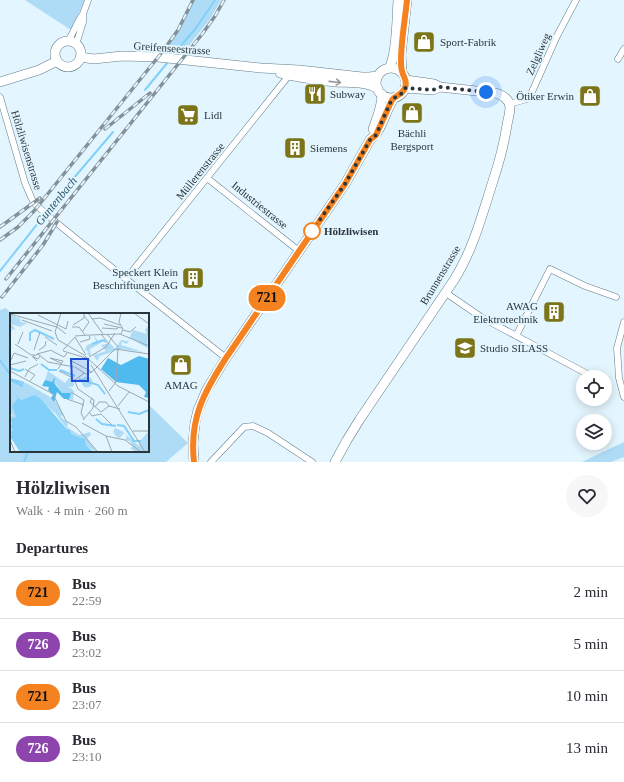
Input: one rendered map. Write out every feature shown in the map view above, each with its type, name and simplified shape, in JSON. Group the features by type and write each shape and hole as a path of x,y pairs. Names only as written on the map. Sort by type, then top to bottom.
{"street":[{"path":"72,43 78,35 83,22 88,0"},
{"path":"194,462 194,436 198,410 207,389 226,358 298,251 345,184 370,140 382,104 377,80 378,76 391,64 394,53 398,0"},
{"path":"370,140 376,135 390,103 394,98 401,94 404,80 401,54 407,0"},
{"name":"Zelgliweg","path":"509,104 527,99 531,94 557,36 576,0"},
{"path":"64,42 72,43 79,48 80,57 76,65 67,67 63,66 57,61 55,52 64,42"},
{"path":"618,59 624,50"},
{"name":"Greifenseestrasse","path":"80,57 94,59 140,56 362,77 378,76"},
{"path":"0,82 46,68 57,61"},
{"name":"Greifenseestrasse","path":"261,68 287,75 374,86 380,92"},
{"path":"388,68 396,69 404,80 433,90 440,87 496,93 504,96 509,104"},
{"path":"287,75 299,70"},
{"name":"Müllerenstrasse","path":"126,279 286,79 287,75"},
{"path":"380,92 390,98 394,98"},
{"name":"Hölzliwisenstrasse","path":"0,96 25,183 31,197 41,210 226,358"},
{"name":"Brunnenstrasse","path":"335,462 347,440 446,293 464,262 476,232 504,145 509,114 509,104"},
{"name":"Industriestrasse","path":"207,178 298,251"},
{"path":"516,336 550,269 585,286 616,297"},
{"path":"446,293 481,317 580,370"},
{"path":"624,322 617,348 619,378 624,397"},
{"path":"211,462 244,427 253,426 268,433 312,462"}],"shaded area":[{"path":"25,0 85,0 71,30"},
{"path":"193,0 221,0 210,19 183,53 163,51 178,30"},
{"path":"6,308 11,313 10,452 149,452 149,405 188,443 166,462 0,462 0,310"},
{"path":"624,442 624,457 611,462 582,462 607,450 612,450 612,448"}],"waterway":[{"name":"Guntenbach","path":"173,55 196,28 215,0"},
{"name":"Guntenbach","path":"145,90 168,62"},
{"name":"Guntenbach","path":"0,271 73,179 113,132"},
{"name":"Guntenbach","path":"0,360 10,375"},
{"name":"Guntenbach","path":"24,462 28,452"}],"railway":[{"path":"0,240 18,227 34,211 163,51 178,30 193,0"},
{"path":"6,279 203,33 224,0"},
{"path":"105,129 150,93"},
{"path":"0,227 40,198"},
{"path":"2,297 43,245 57,222"}],"bus line":[{"name":"721","path":"194,462 193,443 195,423 198,410 212,380 345,184 370,140 376,135 390,103 394,98 401,94 405,88 406,80 402,72 401,54 407,0"}],"place":[{"name":"Sport-Fabrik","path":"424,42"},
{"name":"Subway","path":"315,94"},
{"name":"Ötiker Erwin","path":"590,96"},
{"name":"Bächli Bergsport","path":"412,113"},
{"name":"Lidl","path":"188,115"},
{"name":"Siemens","path":"295,148"},
{"name":"Hölzliwisen","path":"312,231"},
{"name":"Speckert Klein Beschriftungen AG","path":"193,278"},
{"name":"AWAG Elektrotechnik","path":"554,312"},
{"name":"Studio SILASS","path":"465,348"},
{"name":"AMAG","path":"181,365"}],"route":[{"path":"312,231 345,184 370,140 376,135 390,103 394,98 403,92 405,88 433,90 440,87 486,92"}]}
